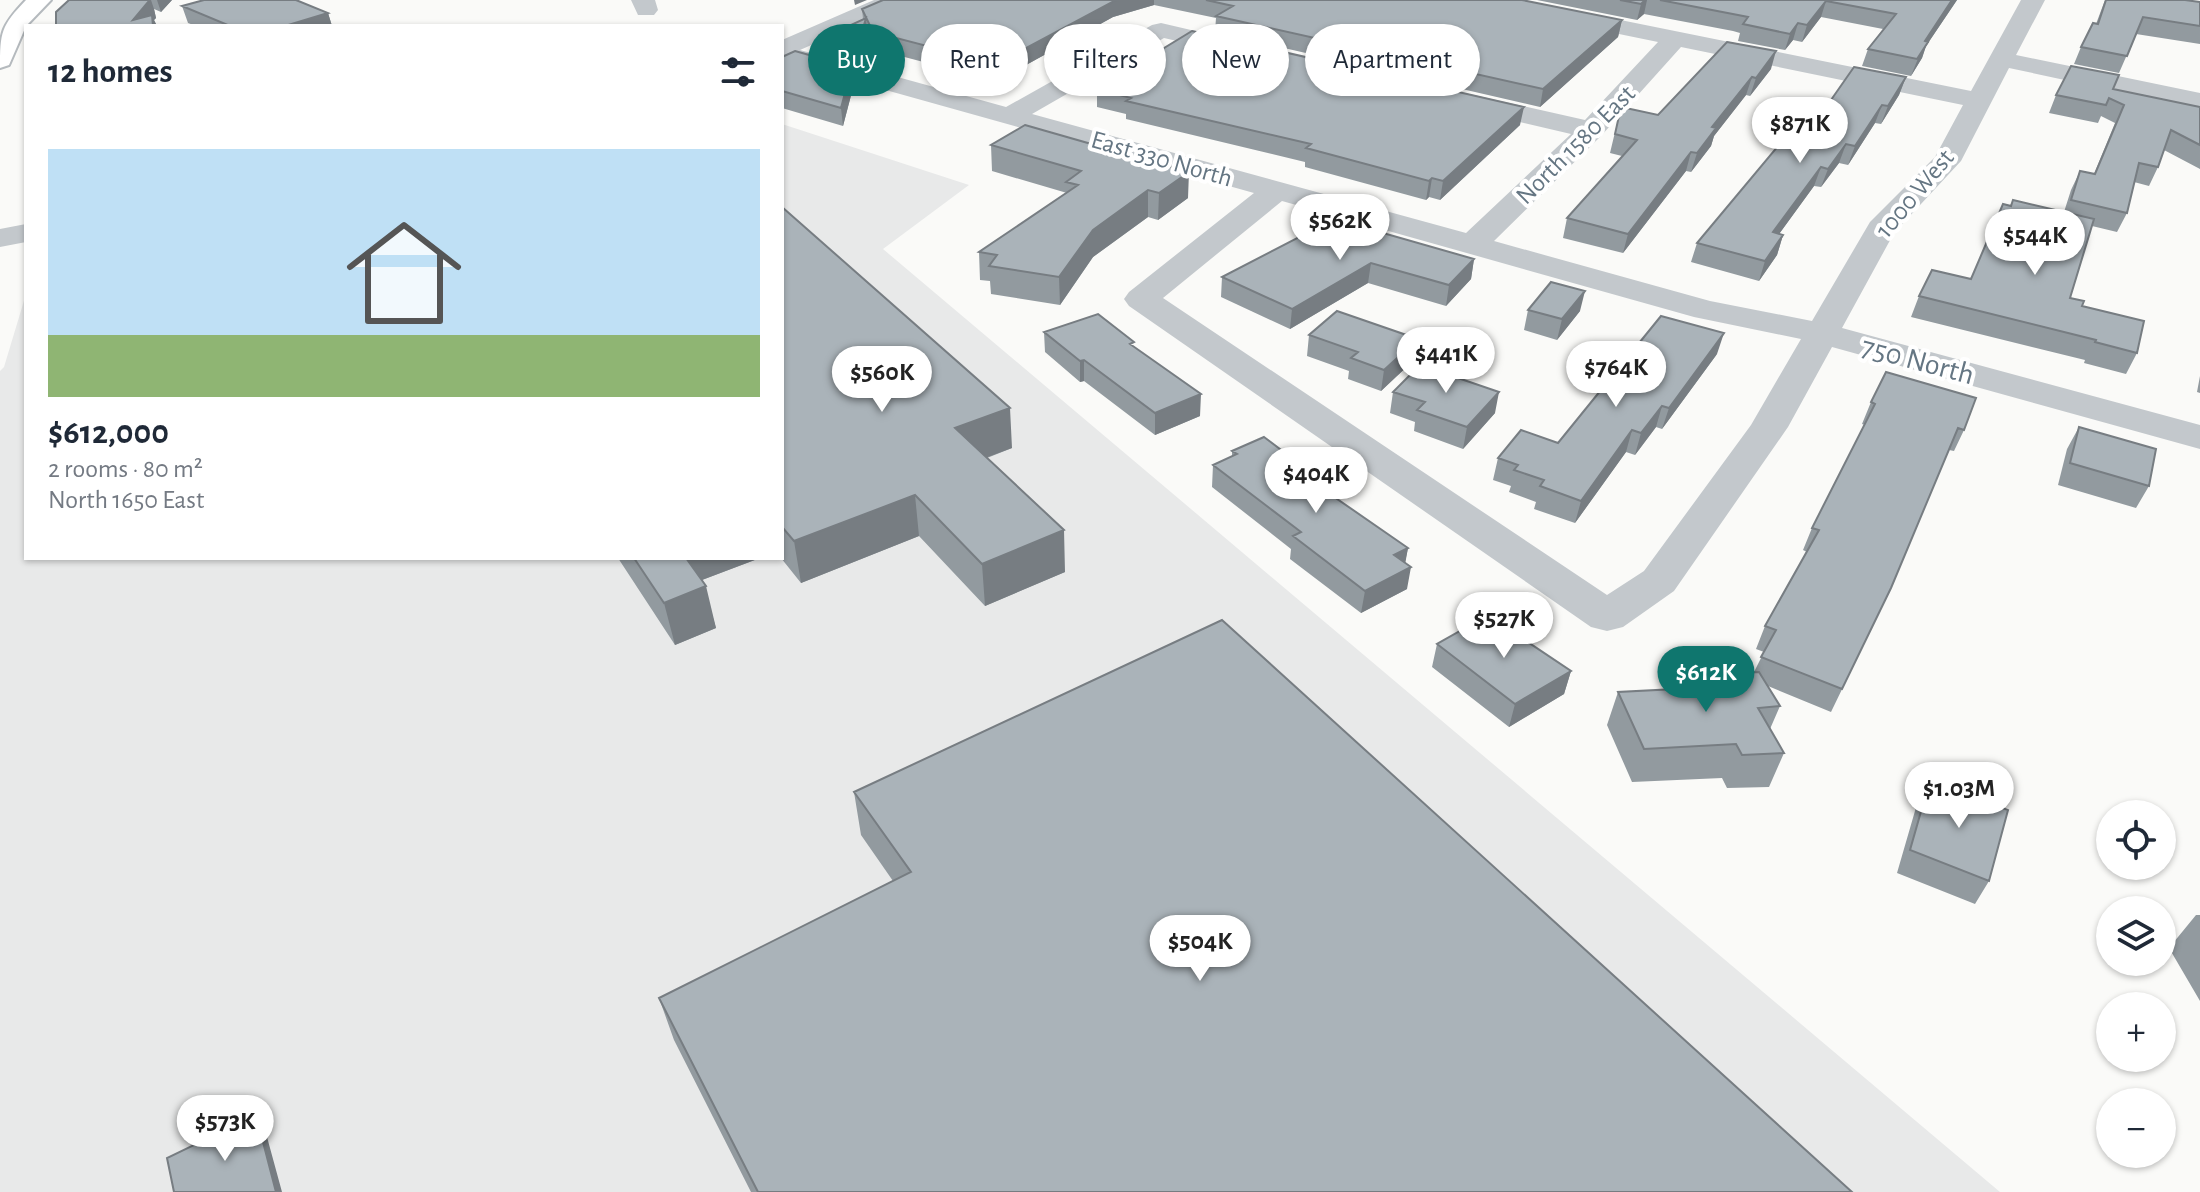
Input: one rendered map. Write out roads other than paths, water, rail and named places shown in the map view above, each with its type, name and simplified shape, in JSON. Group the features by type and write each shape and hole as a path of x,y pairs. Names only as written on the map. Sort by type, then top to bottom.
{"main road":[{"path":"0,60 17,23 39,0"}],"street":[{"path":"784,50 894,0"},
{"path":"1488,0 1977,100"},
{"name":"1000 West","path":"1277,190 1141,299 1607,616 1659,581 1769,427 1881,229 1947,161 2033,0"},
{"path":"1009,116 1161,30 1182,35"},
{"name":"North 1580 East","path":"1472,245 1591,130 1675,39"},
{"name":"East 330 North","path":"784,52 1635,290"},
{"path":"2001,59 2200,101"},
{"path":"1442,96 1591,130"},
{"path":"0,238 24,233"},
{"name":"750 North","path":"1635,290 1706,310 1821,333 2200,437"}]}
